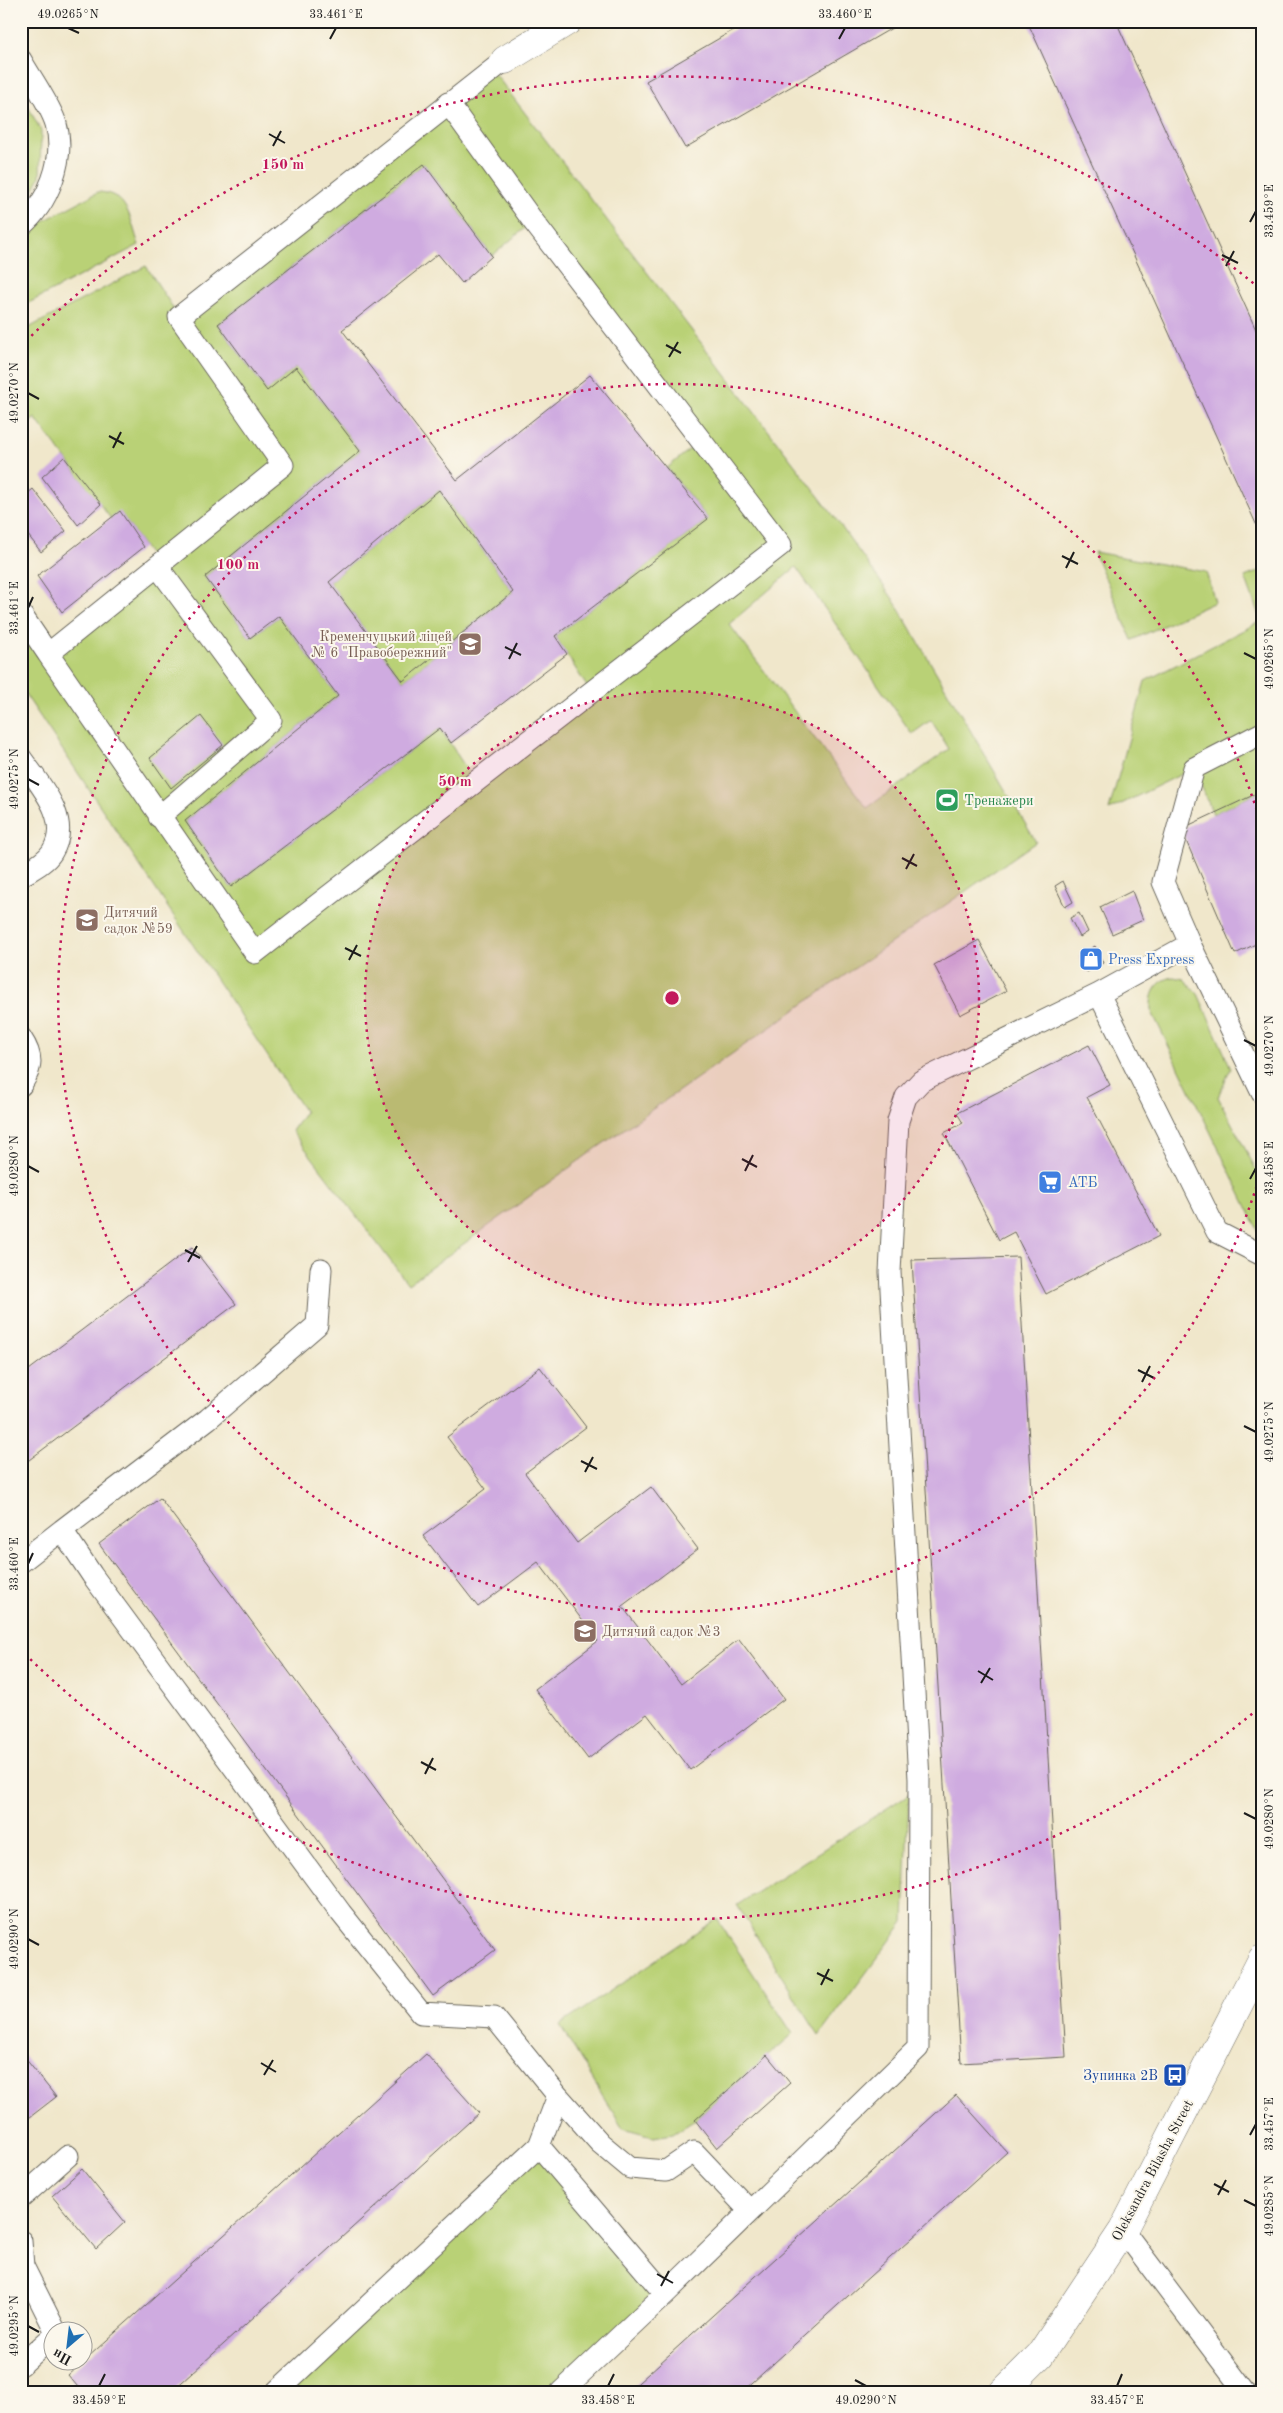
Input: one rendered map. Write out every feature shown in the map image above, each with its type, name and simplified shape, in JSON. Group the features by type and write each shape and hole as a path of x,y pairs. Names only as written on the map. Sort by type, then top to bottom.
{"street":[{"path":"505,60 568,21"},
{"name":"Oleksandra Bilasha Street","path":"1004,2392 1040,2355 1123,2230 1262,1959"}],"lane":[{"path":"21,60 56,123 60,144 56,168 46,194 32,217 21,226"},
{"path":"48,654 283,465 179,317 448,103 505,60"},
{"path":"21,614 159,817 255,953 781,545 533,220 448,103"},
{"path":"158,567 271,720 159,817"},
{"path":"1262,733 1194,768 1163,882 1190,944 1262,1093"},
{"path":"21,758 55,809 58,826 57,839 52,852 41,863 21,876"},
{"path":"561,2392 918,2048 919,1779 890,1272 898,1121 906,1097 921,1081 1099,994 1190,944"},
{"path":"1099,994 1217,1232 1262,1255"},
{"path":"21,1038 30,1051 30,1065 21,1085"},
{"path":"21,1562 208,1419 318,1325 321,1269"},
{"path":"62,1530 92,1574 341,1913 421,2013 494,2017 558,2096 600,2143 630,2168 666,2171 694,2152 750,2211"},
{"path":"276,2392 539,2146 558,2096"},
{"path":"539,2146 664,2294"},
{"path":"21,2198 68,2156"},
{"path":"1123,2230 1245,2392"},
{"path":"21,2241 23,2266 50,2320"},
{"path":"21,2366 42,2346"}],"green space":[{"path":"492,70 830,511 893,599 1036,842 594,1150 408,1284 292,1131 305,1112 21,688 21,614 48,654 157,566 120,512 111,519 35,418 21,430 21,332 146,266 179,317","holes":["424,164 492,256 533,221 700,441 667,468 708,519 555,636 591,693 475,782 440,728 231,887 185,821 338,696 279,616 250,638 205,577 360,451 296,367 267,391 218,324","796,567 912,734 931,720 949,749 867,808 729,624"]},
{"path":"21,93 41,131 40,177 21,212"},
{"path":"98,192 116,197 122,203 127,210 139,245 21,307 21,233"},
{"path":"439,490 513,592 403,681 329,582"},
{"path":"1094,552 1206,572 1215,602 1132,640"},
{"path":"1262,570 1262,791 1213,814 1194,768 1109,810 1145,681 1261,621 1245,577"},
{"path":"1173,977 1184,979 1198,994 1231,1068 1218,1097 1262,1181 1262,1238 1151,1010 1155,989 1162,981"},
{"path":"909,1794 904,1922 819,2036 737,1905"},
{"path":"717,1919 793,2034 695,2120 673,2134 653,2137 623,2129 560,2025"},
{"path":"539,2146 665,2294 561,2392 276,2392"}],"building":[{"path":"749,21 904,21 685,148 646,81"},
{"path":"1033,21 1116,21 1262,343 1262,537 1028,23"},
{"path":"424,164 492,256 462,283 438,254 342,330 457,480 590,375 708,519 555,636 567,654 451,743 440,728 231,887 185,821 338,696 279,616 250,638 205,577 360,451 296,367 267,391 218,324","holes":["439,490 513,592 403,681 329,582"]},
{"path":"64,457 101,504 78,525 42,477"},
{"path":"33,489 66,531 41,552 21,526 21,499"},
{"path":"120,511 144,547 62,612 37,576"},
{"path":"201,716 223,745 171,788 150,758"},
{"path":"1262,791 1262,941 1235,954 1181,829"},
{"path":"1063,881 1073,902 1065,907 1055,886"},
{"path":"1132,891 1143,920 1112,934 1100,907"},
{"path":"1079,913 1088,932 1080,937 1070,918"},
{"path":"979,940 1006,991 960,1015 934,965"},
{"name":"Press Express","path":"1095,946 1103,963 1087,972 1079,956"},
{"name":"АТБ","path":"1089,1045 1110,1085 1087,1097 1159,1236 1046,1294 1014,1232 999,1240 944,1133 963,1123 957,1113"},
{"path":"192,1247 236,1304 21,1466 21,1376"},
{"path":"1018,1257 1066,2057 961,2063 912,1260"},
{"path":"540,1367 586,1427 525,1473 577,1543 651,1487 698,1549 622,1606 681,1684 739,1639 784,1699 690,1770 647,1714 588,1759 535,1689 598,1641 538,1562 478,1607 423,1536 486,1489 447,1437"},
{"path":"160,1498 495,1950 433,1996 99,1544"},
{"path":"21,2053 56,2097 21,2124"},
{"path":"426,2054 479,2113 171,2392 82,2392 68,2375 74,2370 92,2370 92,2353"},
{"path":"767,2055 790,2083 717,2148 695,2120"},
{"path":"956,2095 1007,2152 742,2392 628,2392"},
{"path":"82,2169 125,2222 96,2249 52,2196"}],"place":[{"name":"Кременчуцький ліцей № 6 \"Правобережний\"","path":"470,644"},
{"name":"Тренажери","path":"947,800"},
{"name":"Дитячий садок №59","path":"87,920"},
{"name":"Press Express","path":"1091,959"},
{"name":"АТБ","path":"1050,1182"},
{"name":"Дитячий садок №3","path":"585,1631"},
{"name":"Зупинка 2В","path":"1175,2075"}]}
